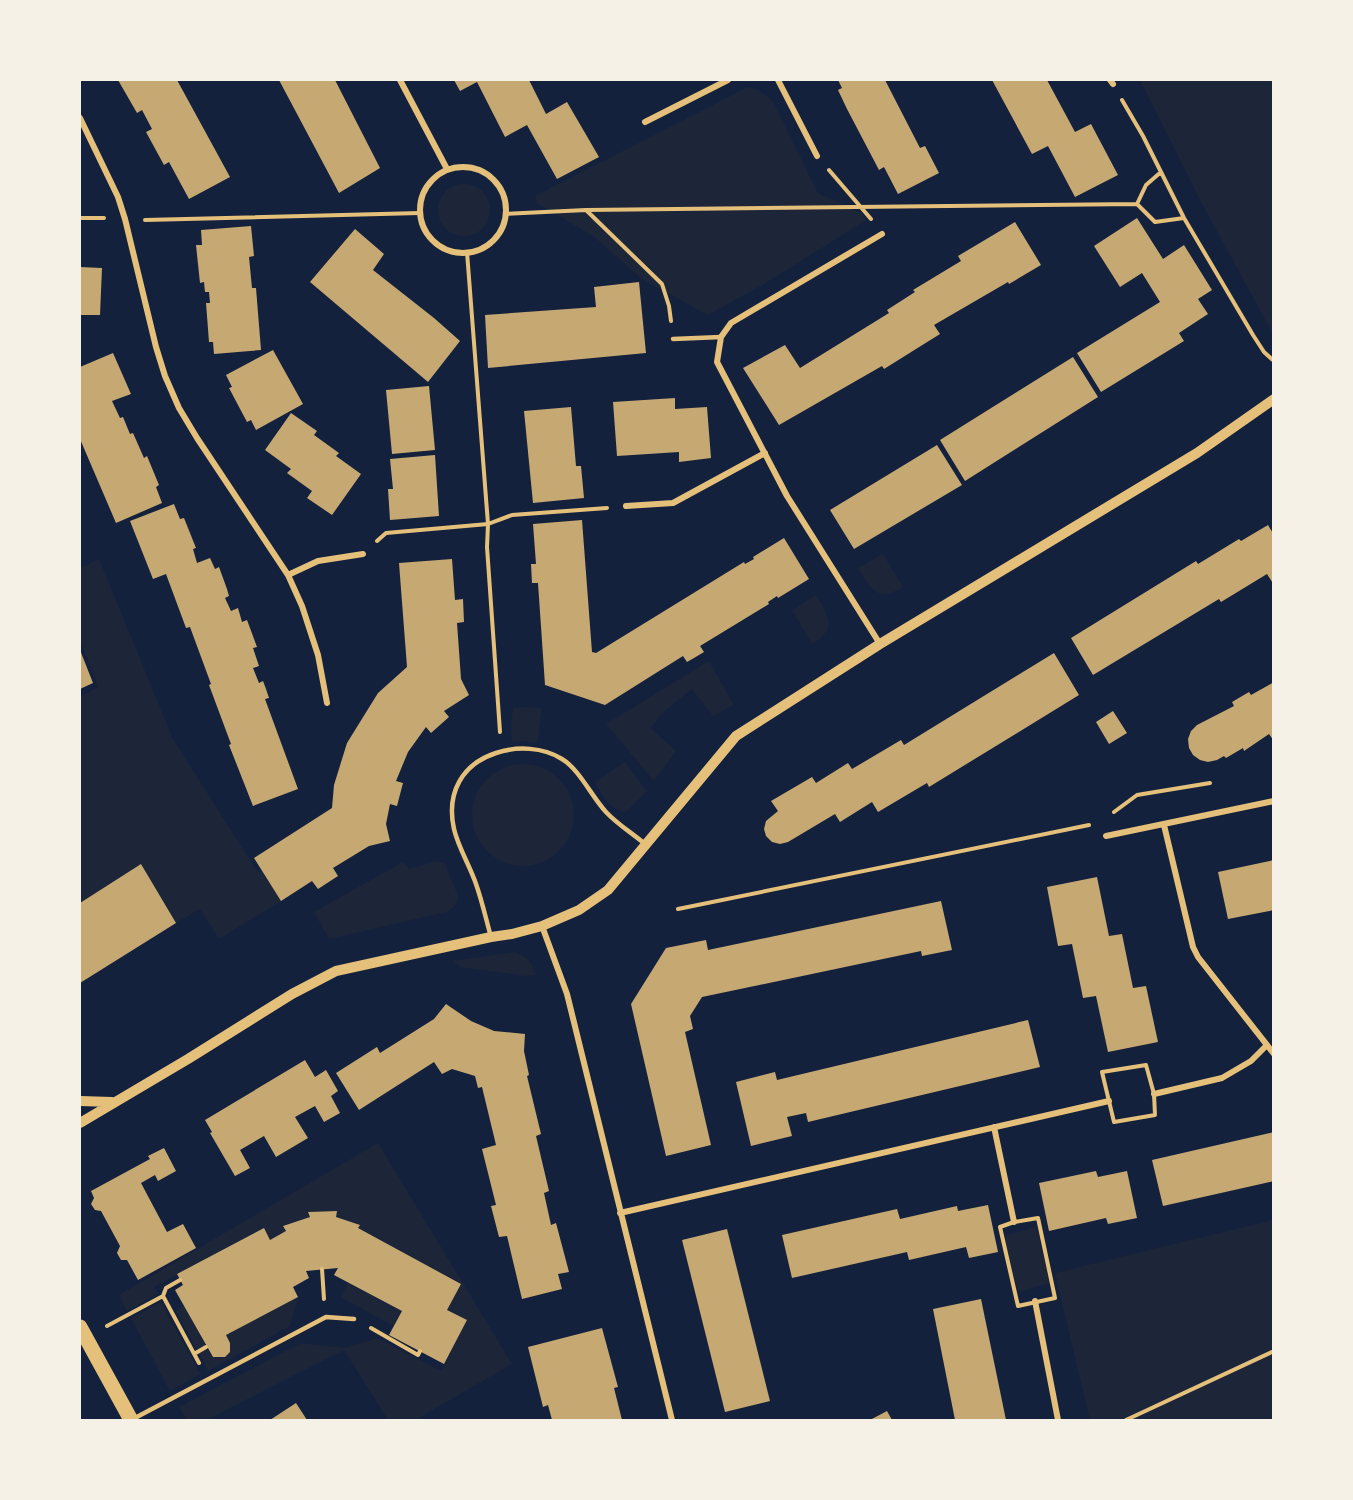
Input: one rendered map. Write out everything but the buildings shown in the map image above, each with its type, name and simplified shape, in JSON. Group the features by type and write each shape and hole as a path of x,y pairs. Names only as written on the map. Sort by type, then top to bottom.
{"main road":[{"path":"82,1332 131,1420"}],"street":[{"path":"400,80 447,169"},
{"path":"645,122 728,80"},
{"path":"778,80 817,156"},
{"path":"80,118 118,197 165,376 179,408 288,575 302,606 318,655 327,703"},
{"path":"476,168 486,173 495,180 505,199 504,223 498,235 489,245 477,251 455,252 437,244 424,228 420,213 422,198 427,187 434,178 447,169 476,168"},
{"path":"880,644 787,496 717,362 721,337 731,323 882,234"},
{"path":"80,1123 292,994 336,971 512,934 542,926 579,909 608,890 736,736 880,644 1197,453 1273,400"},
{"path":"626,506 673,503 765,453"},
{"path":"288,575 318,561 363,554"},
{"path":"1106,836 1274,801"},
{"path":"1164,825 1193,946 1198,957 1274,1054"},
{"path":"542,926 567,994 672,1420"},
{"path":"1154,1095 1222,1078 1251,1061 1267,1045"},
{"path":"80,1101 112,1102"},
{"path":"620,1213 1109,1101"},
{"path":"994,1127 1014,1222"},
{"path":"1035,1301 1058,1420"}],"lane":[{"path":"674,339 721,337"},
{"path":"491,937 477,885 454,830 452,811 454,794 460,779 469,766 483,757 518,748 535,749 564,760 606,812 646,844"},
{"path":"131,1420 326,1317 354,1318"}],"path":[{"path":"1111,82 1143,136 1184,218 1253,335 1264,352 1274,361"},
{"path":"817,156 864,208 882,234"},
{"path":"1137,204 1146,185 1161,172"},
{"path":"505,214 586,210 1137,204 1155,222 1184,218"},
{"path":"586,210 662,284 669,306 674,339"},
{"path":"125,219 420,213"},
{"path":"466,252 488,524 487,547 501,751"},
{"path":"363,554 386,533 488,524 512,515 626,506"},
{"path":"1108,816 1137,795 1210,783"},
{"path":"678,909 1098,823"},
{"path":"1038,1218 1055,1298 1035,1301 1018,1306 1000,1227 1038,1218"},
{"path":"321,1269 326,1317"},
{"path":"82,1332 163,1296 166,1288 180,1280"},
{"path":"163,1296 207,1380"},
{"path":"354,1318 418,1355 420,1351"},
{"path":"194,1354 206,1347"},
{"path":"1126,1420 1274,1351"}],"shaded area":[{"path":"1140,80 1273,80 1273,334 1200,200"},
{"path":"748,87 758,90 772,100 818,193 863,214 866,220 764,284 708,315 642,279 593,236 537,203 535,196"},
{"path":"459,184 469,184 483,191 490,210 483,229 469,236 459,236 449,232 442,225 438,215 438,205 442,195 449,188"},
{"path":"883,554 903,587 887,594 881,594 871,587 858,568"},
{"path":"99,559 173,739 258,873 262,871 281,901 219,939 200,909 176,923 141,864 80,903 80,697 98,687 80,640 80,568"},
{"path":"816,595 829,622 825,633 812,644 792,610"},
{"path":"709,661 734,705 713,716 692,689 661,714 651,728 676,751 654,781 606,724"},
{"path":"513,708 542,708 537,743 512,742"},
{"path":"625,762 647,791 626,812 611,805 603,797 595,782"},
{"path":"523,764 543,768 559,779 570,795 574,815 570,835 559,851 543,862 523,866 503,862 487,851 476,835 472,815 476,795 487,779 503,768"},
{"path":"438,861 445,864 459,898 454,907 446,912 329,939 314,912 403,862 409,869"},
{"path":"515,952 529,960 535,975 526,976 461,967 452,961"},
{"path":"378,1143 512,1364 415,1420 388,1420 344,1350 206,1420 187,1420 179,1407 301,1343 344,1348 378,1338 441,1371 467,1320 447,1310 461,1284 358,1228 359,1225 336,1217 336,1211 309,1212 310,1217 283,1226 286,1231 270,1240 263,1228 154,1287 158,1294 127,1311 119,1295"},
{"path":"1273,1220 1273,1420 1090,1420 1055,1273"},
{"path":"1036,1227 1050,1283 1018,1292 1003,1236"},
{"path":"348,1283 402,1311 393,1326 341,1297"},
{"path":"298,1297 290,1326 208,1371 175,1310 184,1305 210,1354 221,1358 230,1351 230,1343 226,1335"},
{"path":"161,1302 200,1374 170,1391 131,1318"}]}
